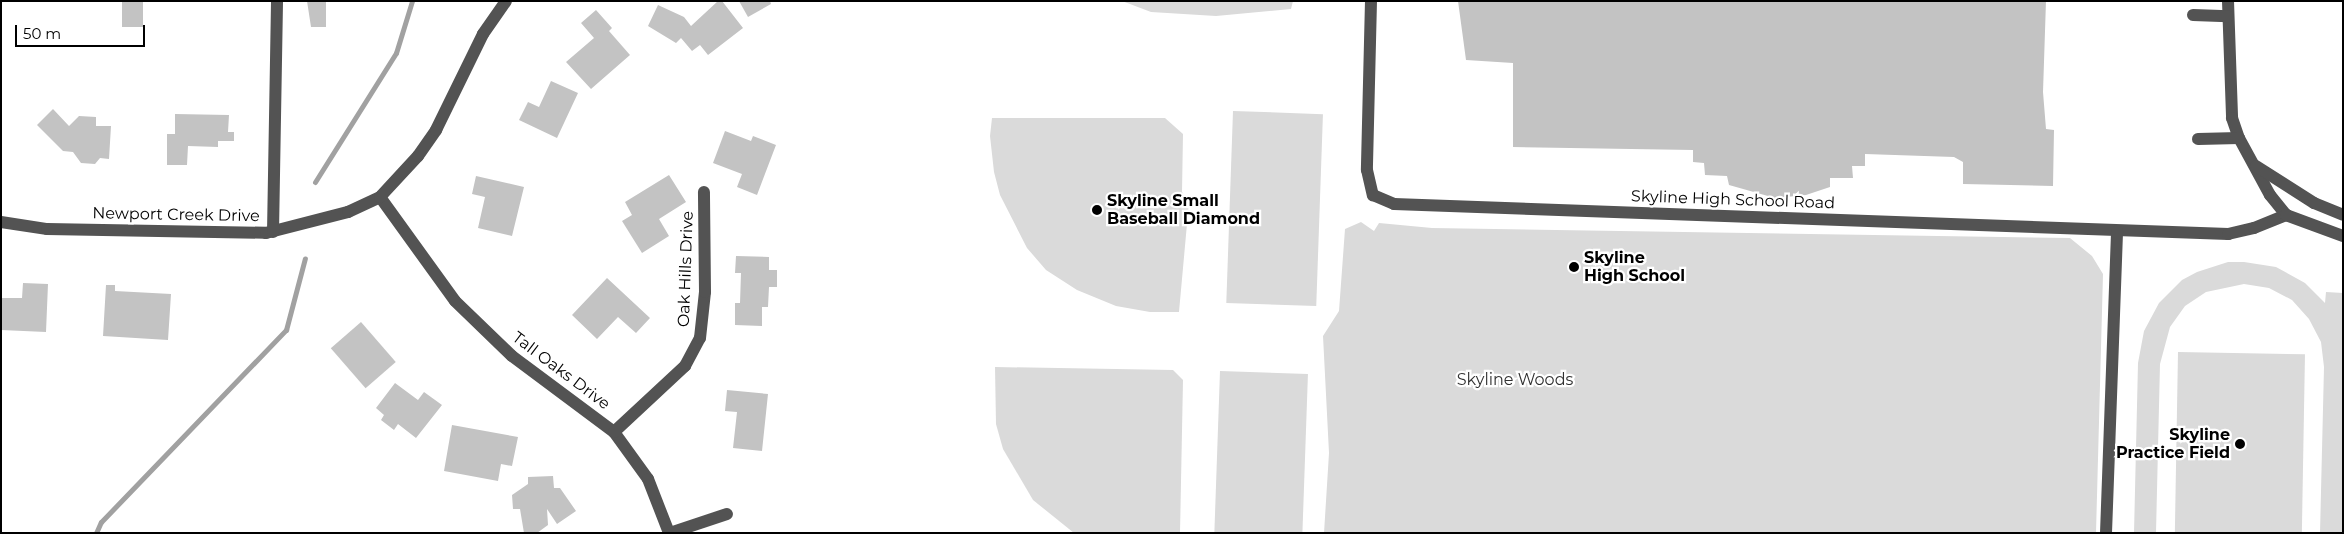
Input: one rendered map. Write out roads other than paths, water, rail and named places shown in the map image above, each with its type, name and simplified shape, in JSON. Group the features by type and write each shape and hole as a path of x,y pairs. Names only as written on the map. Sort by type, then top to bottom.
{"street":[{"path":"273,232 277,1"},
{"name":"Newport Creek Drive","path":"1,222 46,229 160,233 273,232 348,212 380,197 418,156 436,130 483,34 506,1"},
{"name":"Skyline High School Road","path":"1372,1 1367,170 1373,195 1394,204 2228,234 2254,228 2286,216"},
{"path":"2228,1 2232,118 2239,138 2286,216 2343,236"},
{"path":"2193,15 2228,16"},
{"path":"2198,139 2239,138"},
{"path":"2254,165 2314,203 2343,215"},
{"name":"Oak Hills Drive","path":"614,432 680,372 700,338 705,292 704,192"},
{"name":"Tall Oaks Drive","path":"380,197 455,301 512,356 614,432 648,478 669,533"},
{"path":"2106,533 2117,231"},
{"path":"669,533 727,514"}],"waterway":[{"path":"315,182 396,53 412,1"},
{"path":"96,533 101,522 286,330 305,258"}],"place":[{"name":"Skyline Small Baseball Diamond","path":"1097,210"},
{"name":"Skyline High School","path":"1574,267"},
{"name":"Skyline Practice Field","path":"2240,444"}],"park label":[{"name":"Skyline Woods","path":"1515,380"}]}
